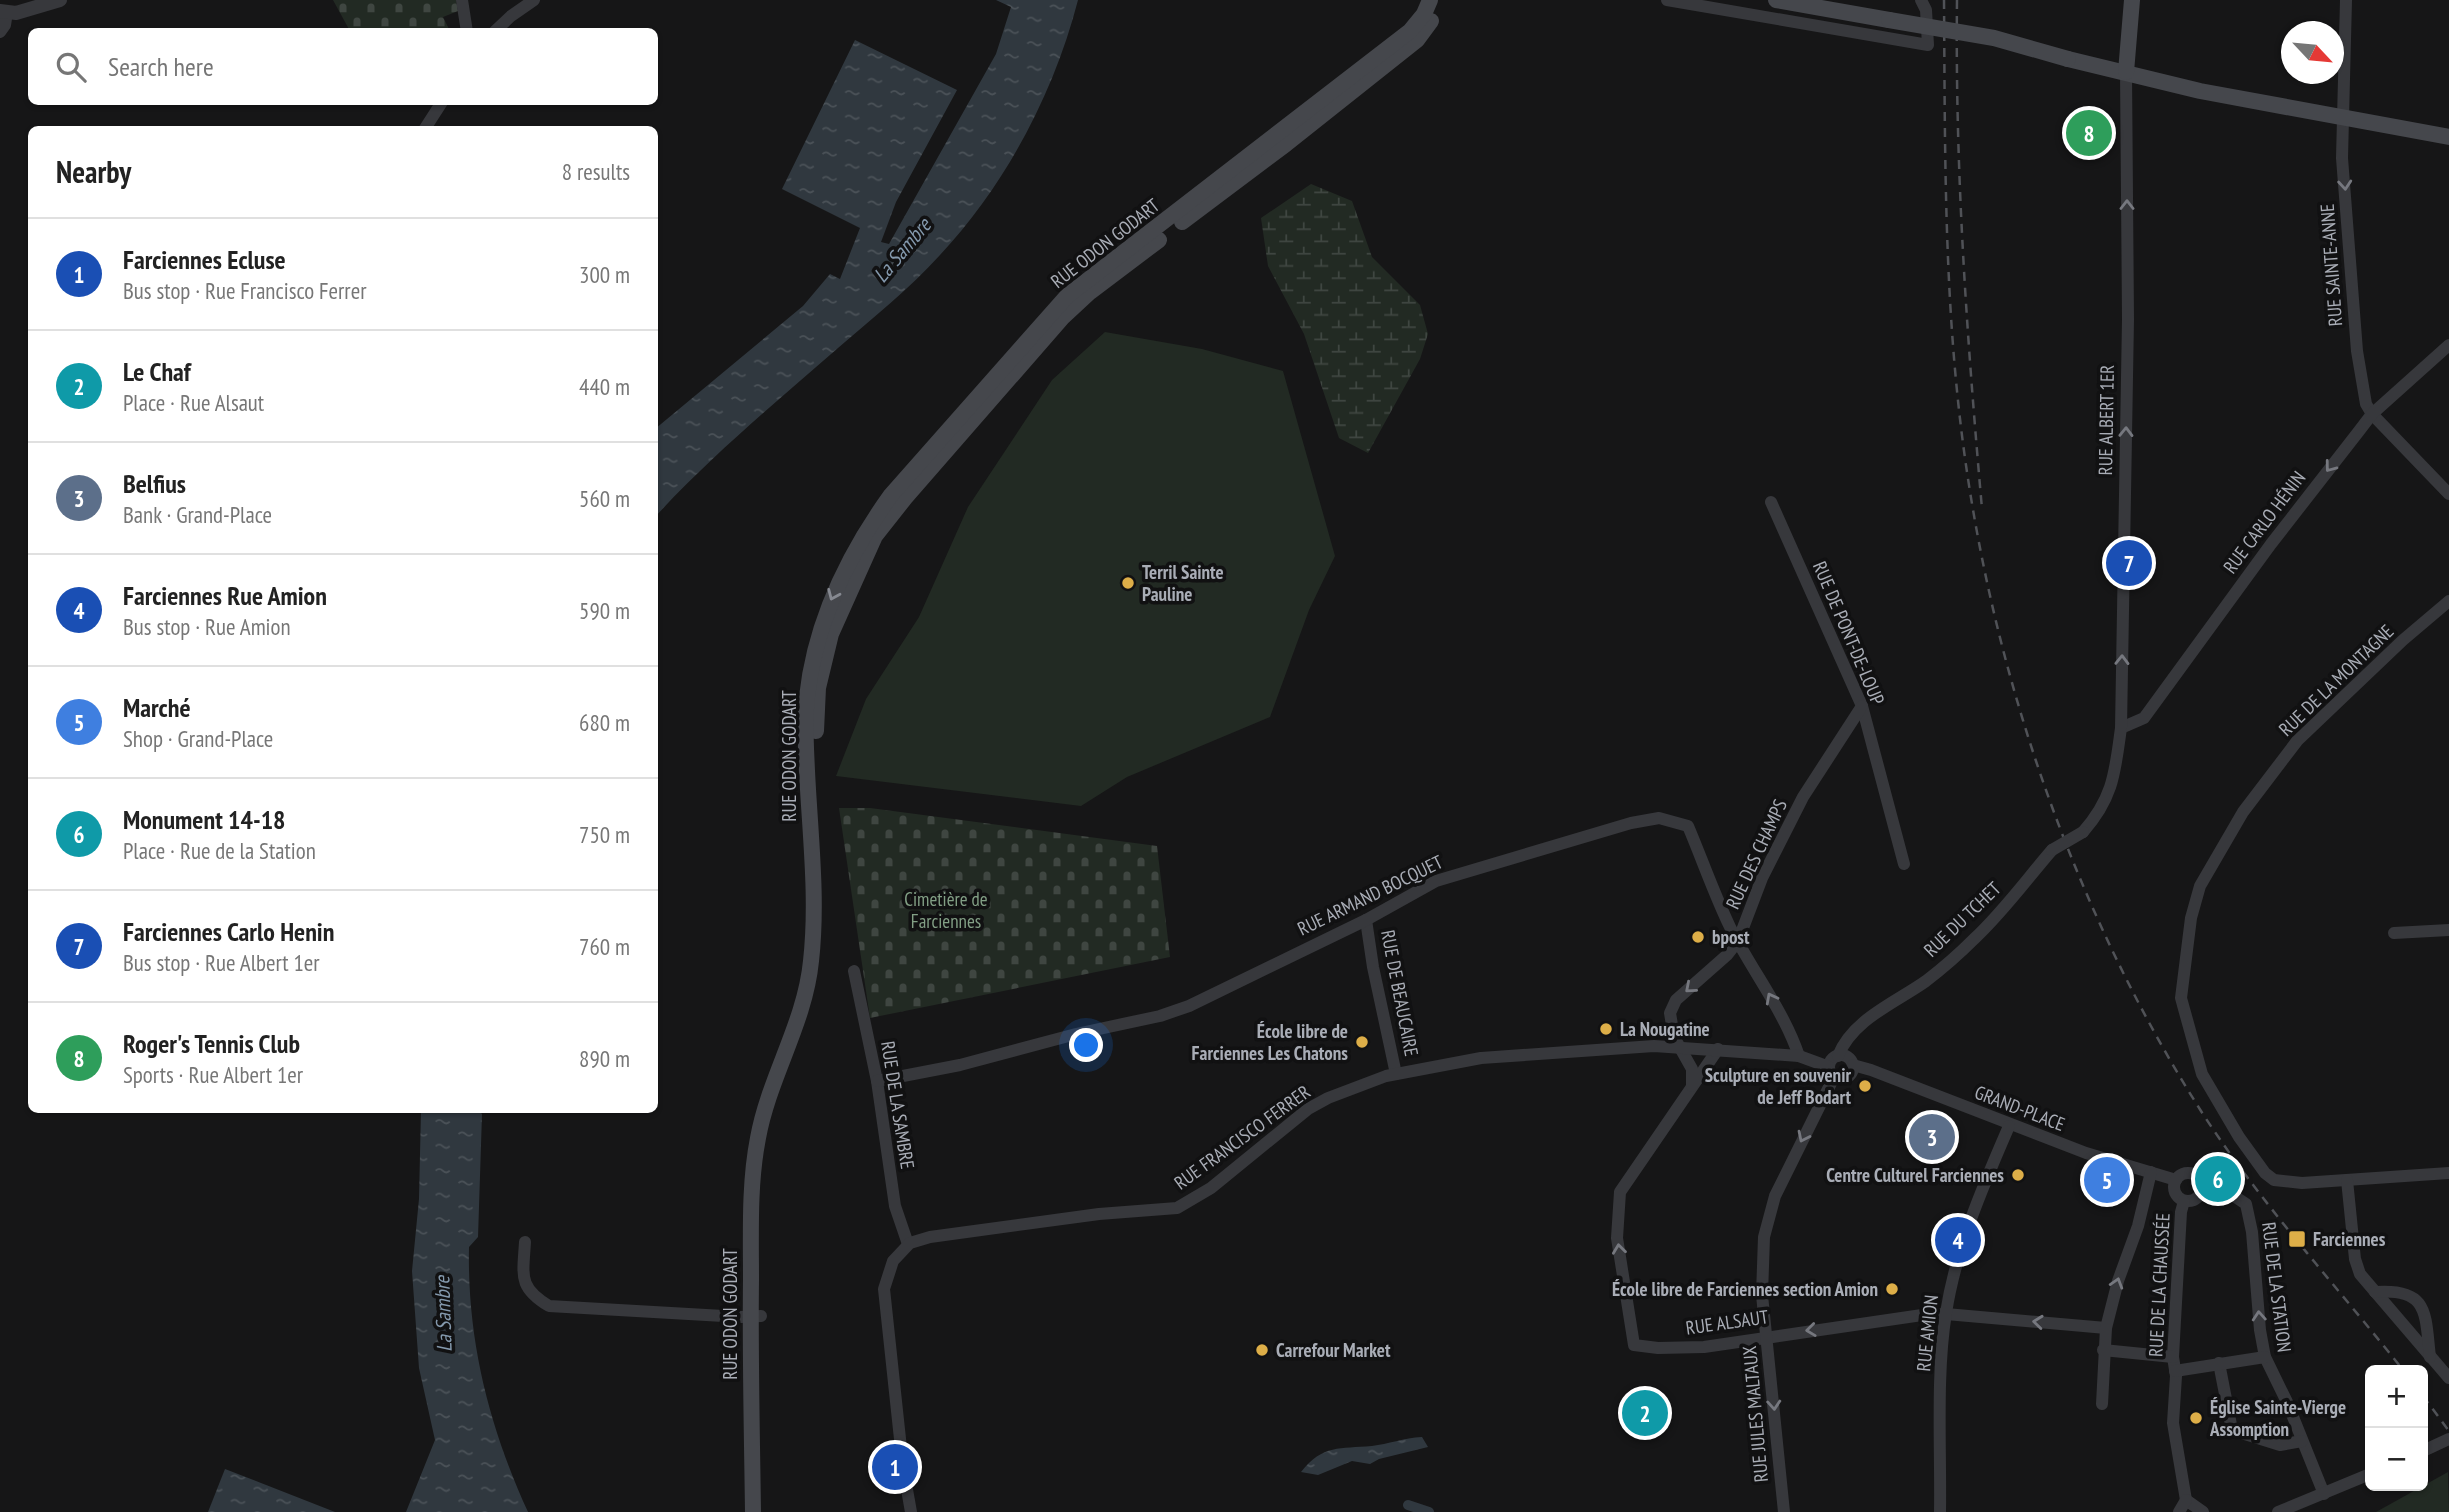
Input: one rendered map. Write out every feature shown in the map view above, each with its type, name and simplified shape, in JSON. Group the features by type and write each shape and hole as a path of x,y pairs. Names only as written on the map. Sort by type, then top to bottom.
{"main road":[{"name":"RUE ODON GODART","path":"763,1512 751,1193 758,1137 802,1006 811,965 814,906 806,699 826,610 868,527 891,495 1068,296 1410,31 1424,14 1430,0"},
{"name":"RUE ODON GODART","path":"753,1512 760,1195 767,1146 780,1095 812,1009 821,967 824,904 815,745 818,688 831,634 875,536 1062,318 1090,292 1286,144 1417,40 1434,17 1441,0"},
{"path":"1776,0 1994,38 2200,92 2449,137"},
{"name":"RUE ALBERT 1ER","path":"2126,72 2132,0"}],"street":[{"path":"0,32 5,25 4,12 16,13 60,0"},
{"path":"462,0 466,28"},
{"path":"498,28 534,0"},
{"path":"1667,0 1928,46 1926,10 1921,0"},
{"name":"RUE SAINTE-ANNE","path":"2346,0 2342,158 2357,351 2366,404 2372,414 2449,494"},
{"name":"RUE ALBERT 1ER","path":"2083,832 2107,800 2114,776 2121,728 2127,345 2126,72"},
{"path":"427,126 440,105"},
{"name":"RUE CARLO HÉNIN","path":"2121,728 2144,718 2271,544 2372,414 2449,345"},
{"name":"RUE DE PONT-DE-LOUP","path":"1771,502 1862,706 1904,864"},
{"name":"RUE DE LA MONTAGNE","path":"2347,1180 2302,1183 2274,1180 2265,1173 2202,1074 2181,998 2192,918 2200,886 2243,812 2297,741 2403,640 2449,601"},
{"name":"RUE DES CHAMPS","path":"1679,1047 1671,1027 1671,1013 1676,1000 1727,955 1738,941 1762,878 1803,797 1862,706"},
{"name":"RUE ARMAND BOCQUET","path":"877,1081 960,1065 1076,1034 1160,1016 1189,1006 1366,920 1436,881 1580,837 1659,818 1688,826 1730,927 1794,1039 1799,1056"},
{"name":"RUE DU TCHET","path":"1839,1064 1849,1037 1859,1026 1924,982 1958,954 2012,900 2052,850 2083,832"},
{"name":"RUE DE BEAUCAIRE","path":"1366,920 1373,967 1396,1074"},
{"path":"2394,933 2449,930"},
{"name":"RUE DE LA SAMBRE","path":"855,971 877,1081 895,1206 908,1244"},
{"name":"RUE FRANCISCO FERRER","path":"908,1244 930,1237 1099,1214 1177,1208 1211,1188 1308,1109 1328,1098 1396,1074 1481,1058 1654,1046 1799,1056 1839,1064"},
{"path":"1679,1047 1692,1069 1692,1087"},
{"name":"RUE ALSAUT","path":"1718,1049 1620,1192 1617,1238 1634,1345 1658,1348 1704,1347 1767,1336 1945,1314 2105,1328"},
{"name":"GRAND-PLACE","path":"1839,1064 1871,1070 2086,1153 2176,1180"},
{"name":"RUE JULES MALTAUX","path":"1784,1512 1762,1295 1764,1237 1775,1196 1839,1064"},
{"name":"RUE AMION","path":"1940,1512 1945,1314 1963,1240 2009,1125"},
{"path":"2102,1404 2105,1328 2138,1226 2151,1172"},
{"path":"2187,1173 2196,1175 2201,1182 2202,1191 2195,1199 2183,1200 2175,1192 2176,1180 2187,1173"},
{"path":"2449,1173 2347,1180 2355,1259 2360,1274 2449,1378"},
{"name":"RUE DE LA STATION","path":"2202,1191 2234,1196 2246,1204 2252,1232 2260,1330 2265,1357 2324,1494"},
{"name":"RUE DE LA CHAUSSÉE","path":"2183,1200 2180,1212 2173,1357 2173,1423 2186,1500"},
{"path":"525,1242 523,1281 532,1296 549,1306 756,1317"},
{"path":"908,1244 893,1261 884,1289 903,1467 911,1512"},
{"path":"2375,1292 2396,1290 2409,1294 2419,1302 2426,1318 2430,1357"},
{"path":"2103,1350 2173,1357"},
{"path":"2175,1371 2265,1357"},
{"path":"2219,1363 2232,1430 2280,1445 2302,1441"},
{"path":"2428,1449 2449,1440"},
{"path":"2278,1512 2365,1476"},
{"path":"2179,1512 2186,1500 2203,1512"}],"green space":[{"path":"333,0 456,0 458,11 443,17 448,28 348,28"},
{"path":"1311,184 1352,201 1372,257 1420,305 1428,334 1420,359 1368,453 1339,438 1304,334 1268,266 1261,218"},
{"name":"Terril Sainte Pauline","path":"1105,332 1202,349 1283,371 1335,556 1309,610 1270,717 1127,777 1081,806 836,776 866,699 919,617 968,507 1052,380"},
{"name":"Cimetière de Farciennes","path":"839,808 870,808 1157,846 1170,957 870,1018"},
{"path":"2448,1472 2449,1512 2376,1512 2414,1491 2428,1491 2428,1483"}],"water":[{"name":"La Sambre","path":"996,0 1078,0 1056,69 1041,103 1025,136 986,198 928,268 721,451 658,514 658,427 803,306 830,274 840,279 860,228 782,189 855,40 957,90 896,202 881,242 889,244 996,54 1011,7"},
{"name":"La Sambre","path":"421,1113 481,1113 478,1237 469,1247 472,1316 483,1382 492,1415 502,1448 528,1512 406,1512 435,1440 419,1368 412,1271 419,1199"},
{"path":"1422,1437 1428,1447 1379,1459 1370,1464 1352,1461 1318,1475 1301,1472 1325,1452"},
{"path":"225,1469 335,1512 208,1512"}],"waterway":[{"path":"1408,1505 1429,1512"}],"railway":[{"path":"1944,0 1948,257 1959,410 1972,502 1990,594 2013,685 2041,775 2074,863 2111,948 2154,1031 2201,1111 2248,1179 2399,1365"},
{"path":"1957,0 1963,255 1982,509"},
{"path":"2428,1403 2449,1431"}],"place":[{"name":"Roger's Tennis Club","path":"2089,133"},
{"name":"Farciennes Carlo Henin","path":"2129,563"},
{"name":"Terril Sainte Pauline","path":"1128,583"},
{"name":"bpost","path":"1698,937"},
{"name":"La Nougatine","path":"1606,1029"},
{"name":"École libre de Farciennes Les Chatons","path":"1362,1042"},
{"name":"Sculpture en souvenir de Jeff Bodart","path":"1865,1086"},
{"name":"Belfius","path":"1932,1137"},
{"name":"Centre Culturel Farciennes","path":"2018,1175"},
{"name":"Monument 14-18","path":"2218,1179"},
{"name":"Marché","path":"2107,1180"},
{"name":"Farciennes","path":"2297,1239"},
{"name":"Farciennes Rue Amion","path":"1958,1240"},
{"name":"École libre de Farciennes section Amion","path":"1892,1289"},
{"name":"Carrefour Market","path":"1262,1350"},
{"name":"Le Chaf","path":"1645,1413"},
{"name":"Église Sainte-Vierge Assomption","path":"2196,1418"},
{"name":"Farciennes Ecluse","path":"895,1467"}]}
